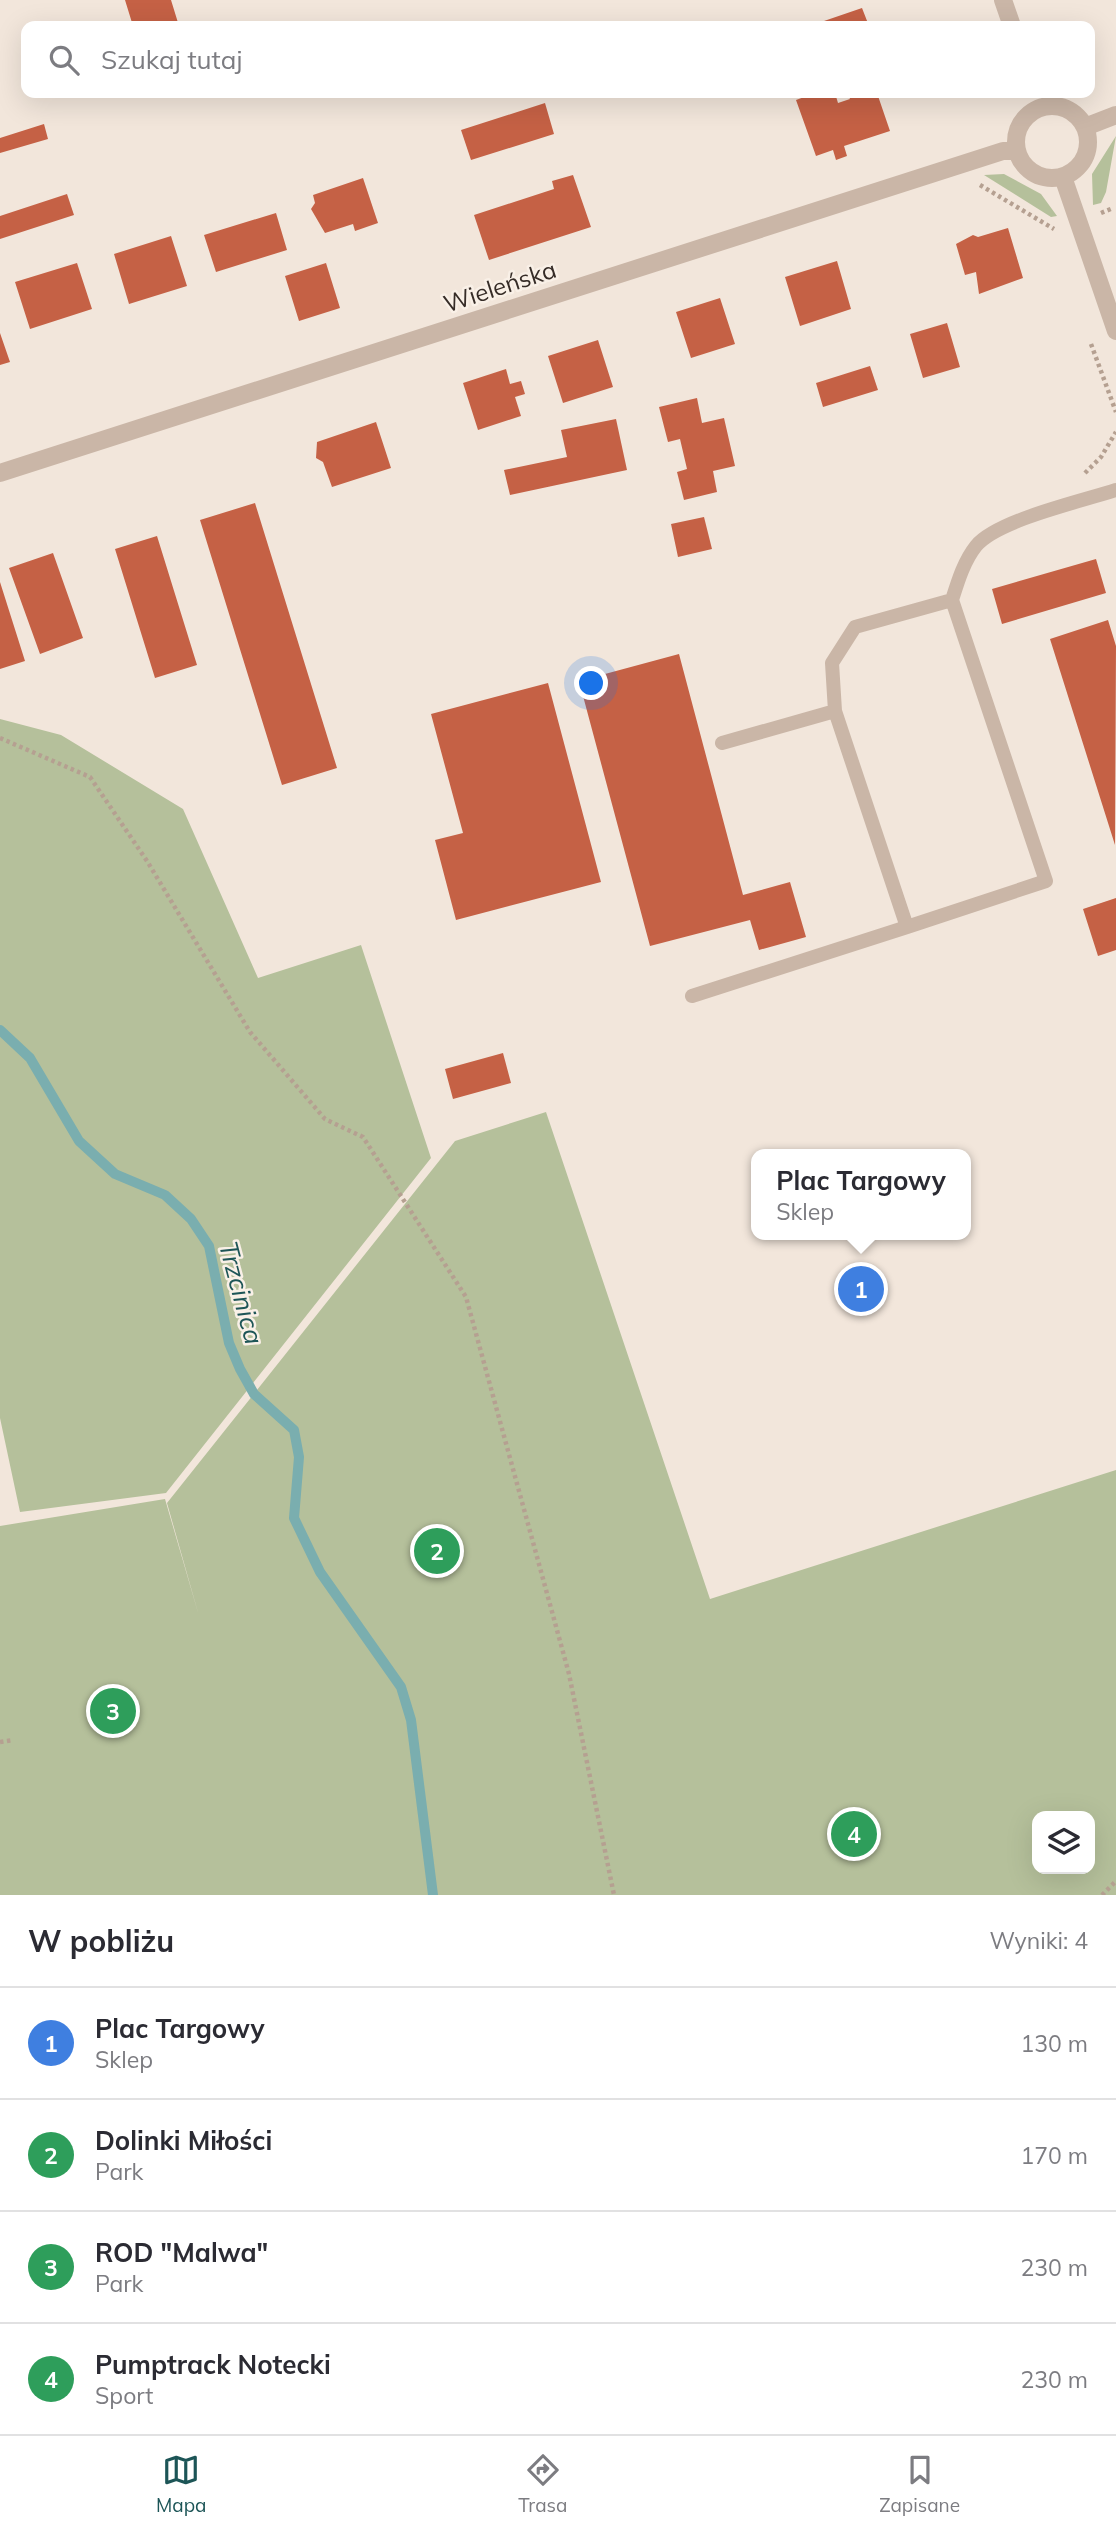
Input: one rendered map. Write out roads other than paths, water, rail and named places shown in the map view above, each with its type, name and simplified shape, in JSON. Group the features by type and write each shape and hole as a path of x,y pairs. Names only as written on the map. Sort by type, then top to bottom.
{"street":[{"path":"1003,0 1010,21"},
{"path":"1038,100 1071,111 1085,127 1088,151 1083,162 1063,177 1040,177 1029,171 1017,151 1016,140 1023,120 1038,100"},
{"path":"1085,127 1116,115"},
{"name":"Wieleńska","path":"0,473 1003,151 1017,151"},
{"path":"1063,177 1116,331"}],"lane":[{"path":"692,996 1046,881 952,600 962,570 977,544 1006,526 1116,490"},
{"path":"907,928 835,711 832,663 855,627 952,600"},
{"path":"722,743 835,711"}],"waterway":[{"name":"Trzcinica","path":"0,1030 30,1058 79,1141 115,1174 165,1195 191,1219 209,1246 229,1343 240,1369 254,1394 294,1430 299,1457 294,1518 320,1572 401,1687 411,1720 433,1895"}],"place":[{"name":"Plac Targowy","path":"861,1289"},
{"name":"Dolinki Miłości","path":"437,1551"},
{"name":"ROD \"Malwa\"","path":"113,1711"},
{"name":"Pumptrack Notecki","path":"854,1834"}]}
